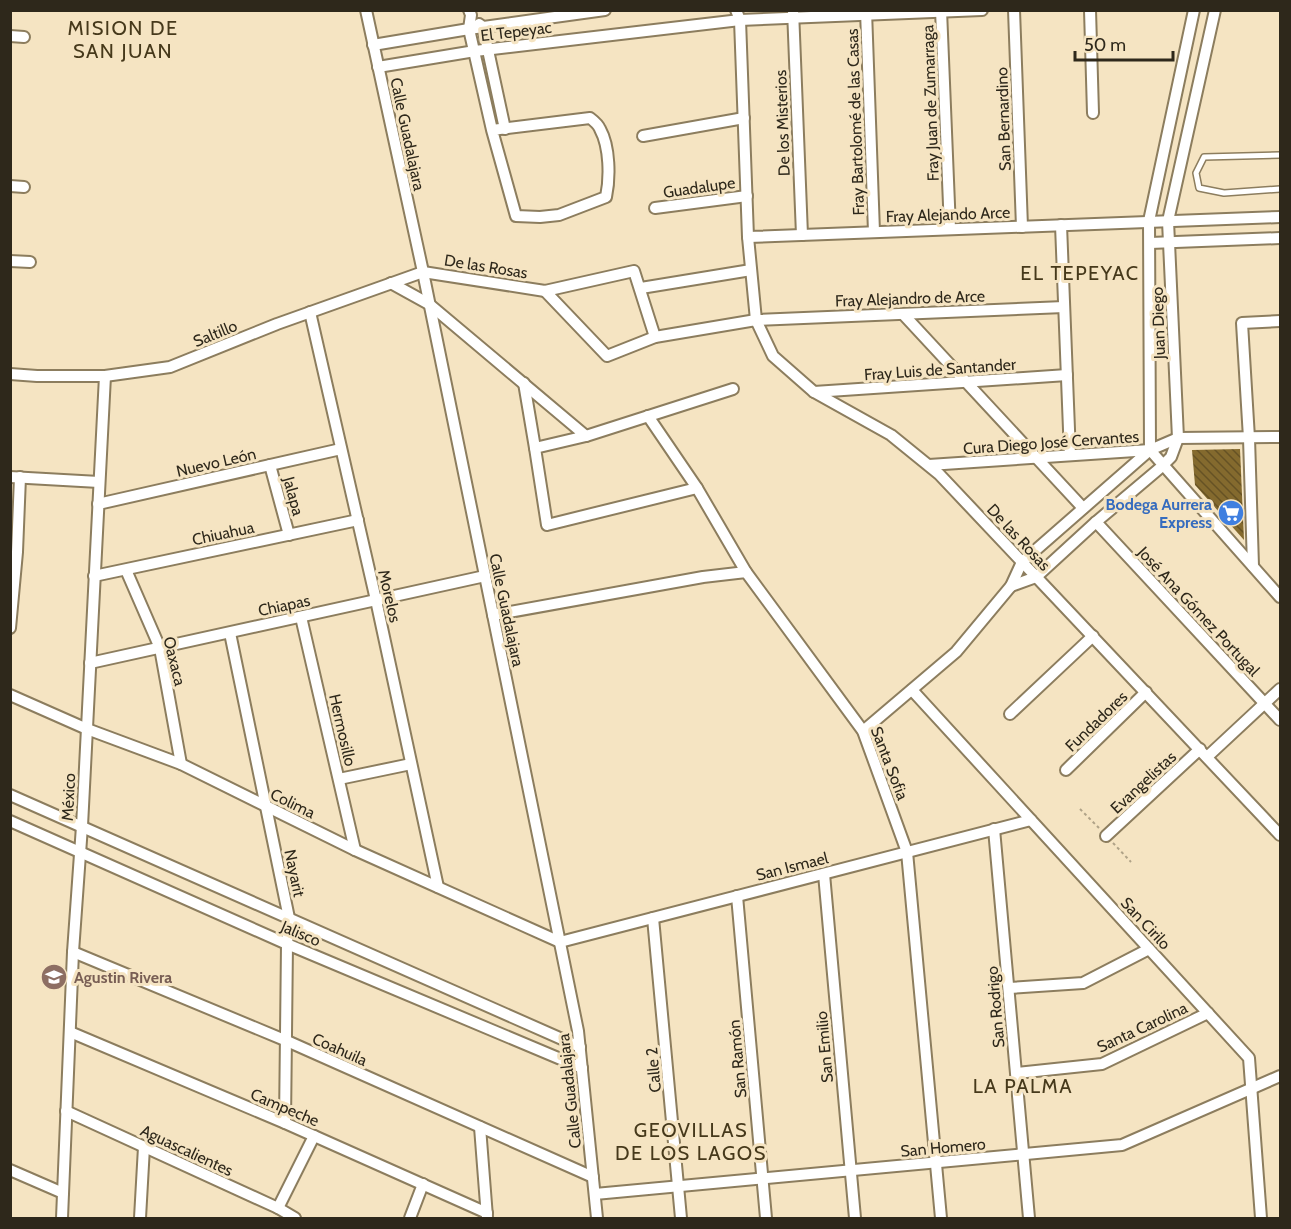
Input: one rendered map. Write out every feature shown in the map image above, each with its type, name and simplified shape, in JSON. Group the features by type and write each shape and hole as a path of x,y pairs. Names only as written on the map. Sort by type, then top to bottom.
{"street":[{"name":"Calle Guadalajara","path":"366,10 423,272 578,1031 597,1218"},
{"name":"El Tepeyac","path":"373,45 605,10"},
{"name":"El Tepeyac","path":"378,67 475,51 738,15 982,10"},
{"name":"San Bernardino","path":"1014,10 1022,227"},
{"path":"1090,10 1094,113"},
{"name":"Juan Diego","path":"1150,450 1149,221 1194,10"},
{"name":"Juan Diego","path":"1178,438 1168,221 1215,10"},
{"name":"Fray Juan de Zumarraga","path":"941,11 950,229"},
{"path":"470,13 483,27 505,129"},
{"path":"470,13 469,29 492,130 516,216 559,215 606,197 609,182 605,141 599,126 590,118 492,130"},
{"name":"Fray Bartolomé de las Casas","path":"866,13 874,232"},
{"name":"De los Misterios","path":"793,14 802,235"},
{"name":"De las Rosas","path":"738,15 748,237 756,320 773,356 814,392 891,435 939,474 1281,835"},
{"path":"10,36 24,37"},
{"path":"643,136 744,118"},
{"path":"10,186 24,187"},
{"name":"Guadalupe","path":"655,208 747,196"},
{"name":"Fray Alejando Arce","path":"748,237 1281,217"},
{"path":"1060,225 1071,455"},
{"path":"1150,243 1281,238"},
{"path":"10,261 30,262"},
{"path":"655,337 641,288 751,270"},
{"name":"De las Rosas","path":"423,272 545,291 634,271 641,288"},
{"name":"Saltillo","path":"10,374 105,376 170,367 277,324 423,272"},
{"path":"391,283 429,304 586,436"},
{"name":"De las Rosas","path":"545,291 607,356 655,337"},
{"name":"Fray Alejandro de Arce","path":"655,337 756,320 1064,307"},
{"name":"Morelos","path":"310,312 376,600 438,887"},
{"path":"903,314 1083,508"},
{"path":"1252,566 1249,438 1242,323 1281,321"},
{"name":"Fray Luis de Santander","path":"814,392 1067,375"},
{"name":"México","path":"62,1218 73,952 82,826 105,376"},
{"path":"524,383 547,525 697,488"},
{"path":"535,448 586,436 733,389"},
{"name":"Santa Sofia","path":"648,416 697,488 746,572 863,731 907,852 941,1218"},
{"name":"Cura Diego José Cervantes","path":"929,465 1150,450 1178,438 1281,437"},
{"path":"1011,586 1036,577 1163,465 1171,457 1178,438"},
{"name":"Nuevo León","path":"98,504 341,449"},
{"path":"863,731 956,652 1011,586 1022,562 1150,450 1281,597"},
{"name":"Jalapa","path":"270,465 289,535"},
{"path":"10,628 15,477 99,482"},
{"name":"Chiuahua","path":"94,576 358,520"},
{"name":"José Ana Gómez Portugal","path":"1096,522 1281,720"},
{"name":"Oaxaca","path":"126,570 160,648 181,764"},
{"path":"493,615 703,577 746,572"},
{"name":"Chiapas","path":"90,663 485,576"},
{"name":"Hermosillo","path":"301,617 355,850"},
{"name":"Nayarit","path":"230,633 289,918 285,1123"},
{"path":"1010,714 1093,636"},
{"name":"Evangelistas","path":"1106,836 1281,689"},
{"name":"San Cirilo","path":"912,690 1249,1058 1261,1218"},
{"name":"Fundadores","path":"1066,771 1146,692"},
{"name":"Colima","path":"10,695 87,729 181,764 355,850 560,942"},
{"path":"339,779 411,764"},
{"name":"Jalisco","path":"10,795 579,1047"},
{"name":"Jalisco","path":"10,820 288,944 582,1068"},
{"name":"San Ismael","path":"560,942 1031,820"},
{"name":"San Rodrigo","path":"994,829 1029,1218"},
{"name":"San Emilio","path":"824,874 855,1218"},
{"name":"San Ramón","path":"737,896 766,1218"},
{"name":"Calle 2","path":"654,918 681,1218"},
{"path":"1009,988 1083,983 1149,949"},
{"name":"Coahuila","path":"73,952 287,1041 593,1177"},
{"name":"Santa Carolina","path":"1017,1073 1102,1064 1208,1014"},
{"name":"Campeche","path":"70,1032 285,1123 423,1184 487,1216"},
{"name":"San Homero","path":"595,1194 1122,1145 1281,1076"},
{"name":"Aguascalientes","path":"66,1111 278,1208 295,1218"},
{"path":"480,1127 487,1216"},
{"path":"278,1208 314,1136"},
{"path":"140,1218 144,1147"},
{"path":"10,1170 63,1193"},
{"path":"410,1218 423,1184"}],"lane":[{"path":"1281,155 1204,157 1196,173 1199,188 1224,192 1281,189"}],"building":[{"name":"Bodega Aurrera Express","path":"1240,449 1244,540 1195,485 1192,450"}],"place":[{"name":"Bodega Aurrera Express","path":"1231,513"},
{"name":"Agustin Rivera","path":"54,977"}],"district":[{"name":"MISION DE SAN JUAN","path":"123,40"},
{"name":"EL TEPEYAC","path":"1080,273"},
{"name":"LA PALMA","path":"1023,1086"},
{"name":"GEOVILLAS DE LOS LAGOS","path":"691,1142"}]}
